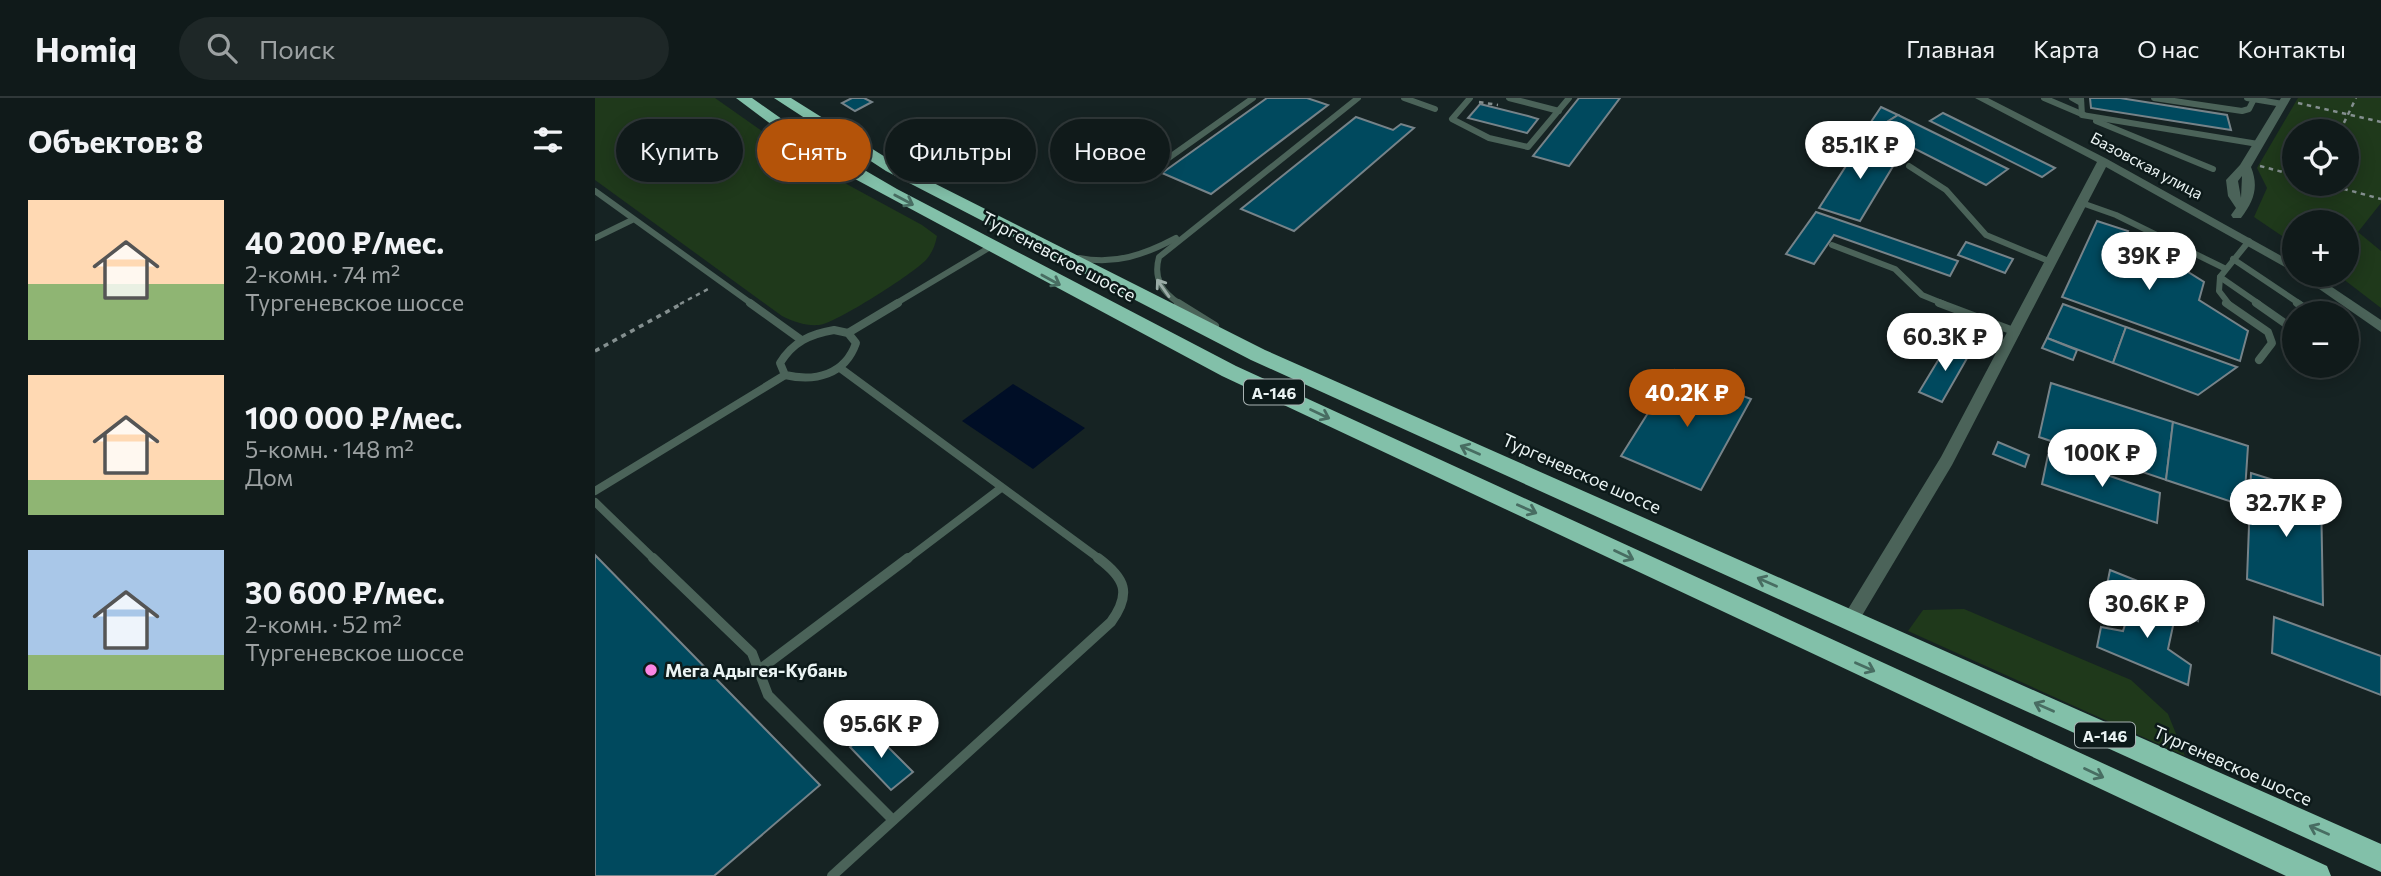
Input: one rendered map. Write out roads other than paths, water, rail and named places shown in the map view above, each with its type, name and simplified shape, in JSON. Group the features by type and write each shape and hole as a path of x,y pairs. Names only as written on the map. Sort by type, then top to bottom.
{"highway":[{"name":"Тургеневское шоссе","path":"743,98 782,128 864,178 1102,308 1229,371 2317,876"},
{"name":"Тургеневское шоссе","path":"781,98 892,168 1040,246 1258,355 2381,858"}],"street":[{"name":"Базовская улица","path":"1980,98 2103,160 2282,261"},
{"path":"2242,209 2231,187 2237,172 2246,165 2284,100"},
{"path":"1851,619 1947,461 2103,160"},
{"path":"2227,228 2242,209 2251,186 2246,165"},
{"path":"2323,287 2381,327"}],"lane":[{"path":"1170,157 1252,98"},
{"path":"1258,355 1171,299 1160,287 1155,276 1155,266 1159,257 1191,230 1358,98"},
{"path":"1404,98 1434,109"},
{"path":"1472,99 1452,119 1489,138 1523,147 1532,144 1567,98"},
{"path":"2044,98 2213,169"},
{"path":"2071,98 2081,100 2083,115"},
{"path":"2154,98 2242,111 2249,109 2254,99"},
{"path":"2246,98 2284,100"},
{"path":"1506,99 1559,111"},
{"path":"2083,115 2258,144"},
{"path":"1909,166 1946,190 1986,235 2052,262"},
{"path":"595,191 800,339"},
{"path":"2082,203 2116,215 2226,269"},
{"path":"595,238 632,220"},
{"path":"1040,246 1093,262 1111,262 1145,254 1191,230"},
{"path":"2249,241 2220,277 2220,291 2224,301 2268,332 2272,343 2259,360"},
{"path":"1832,245 1895,269 1904,275 1914,290 1927,298 2016,332"},
{"path":"848,333 992,246"},
{"path":"2233,259 2294,301"},
{"path":"2220,277 2282,322"},
{"path":"595,491 785,376 799,380 820,378 840,368 854,355 856,343 848,333 834,330 800,339 786,350 780,363 785,376"},
{"path":"832,876 1111,622 1121,610 1126,594 1122,579 1113,569 840,368"},
{"path":"759,670 1001,488"},
{"path":"595,502 752,653 768,695 893,820"}],"water":[{"path":"1013,384 1085,428 1033,469 962,421"}],"place":[{"name":"Мега Адыгея-Кубань","path":"651,670"}]}
